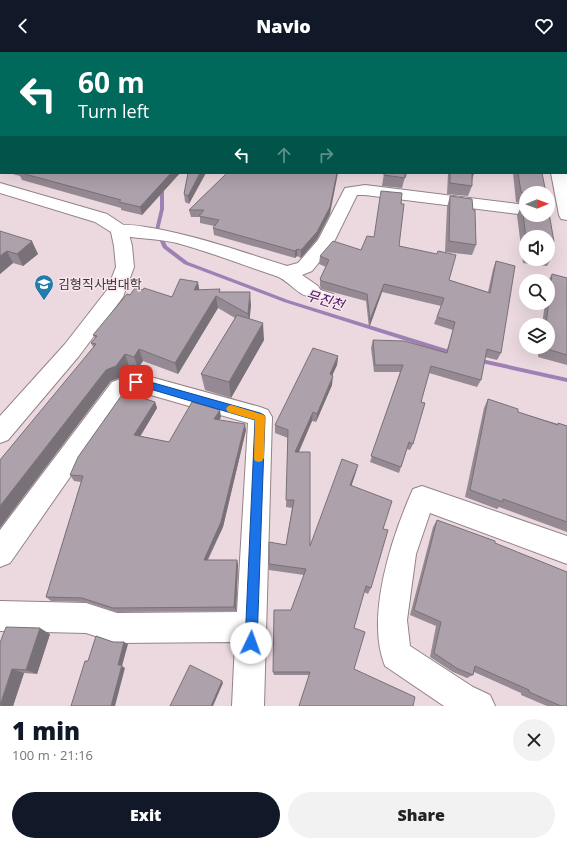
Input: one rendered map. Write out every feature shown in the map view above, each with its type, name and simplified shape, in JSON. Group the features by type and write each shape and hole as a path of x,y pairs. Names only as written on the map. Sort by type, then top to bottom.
{"street":[{"path":"555,214 567,215 559,174"},
{"path":"0,188 101,218 119,230 144,232 179,238 287,273 311,291"},
{"path":"287,273 305,267 326,242 351,191 365,190 519,209"},
{"path":"0,433 72,350 116,292 125,267 123,246 119,230"},
{"path":"0,553 120,388 136,382 260,417 248,706"},
{"path":"467,703 396,655 392,620 401,561 422,498 567,550"},
{"path":"8,620 86,618 117,628 252,627"}],"lane":[{"path":"311,291 329,298"}],"building":[{"path":"25,174 170,174 140,207 119,202 121,200"},
{"path":"188,174 199,174 188,196 184,194"},
{"path":"226,174 337,174 330,207 317,232 301,250 297,249 295,251 213,228 219,220 199,216 204,210 189,210"},
{"path":"405,174 405,178 384,175"},
{"path":"450,174 472,174 472,186 450,183"},
{"path":"518,174 542,174 545,186 520,186"},
{"path":"381,191 402,193 401,204 404,204 399,246 437,254 438,251 456,255 449,280 490,293 496,261 515,266 501,353 487,349 481,380 431,366 421,402 425,403 413,444 409,442 401,467 371,456 403,365 375,365 373,340 404,341 447,353 455,322 437,317 444,298 384,284 370,320 367,294 322,281 320,279 329,260 320,256 333,241 361,250 367,236 374,237"},
{"path":"450,196 472,199 473,210 475,210 476,245 449,241"},
{"path":"524,222 551,222 552,230 525,230"},
{"path":"0,231 32,241 17,254 7,251 0,256"},
{"path":"555,275 567,278 567,355 555,351 555,318 547,318 548,310 555,310"},
{"path":"180,279 198,282 194,290 220,289 219,292 250,292 248,314 216,296 175,363 139,349 134,357 125,354 116,366 106,370 0,506 0,460 96,344 91,343 97,336 93,335 127,294 130,295 135,288 143,290 144,288 172,297"},
{"path":"237,315 263,323 229,382 201,374"},
{"path":"313,348 338,356 330,374 333,376 317,414 313,412 295,452 310,452 310,546 342,459 358,465 350,485 392,501 383,529 388,530 371,588 366,586 354,628 365,632 354,669 415,697 413,706 299,706 310,672 273,672 274,610 291,610 306,569 269,564 269,542 286,545 294,500 286,500 288,430 275,425"},
{"path":"124,392 155,402 134,435 169,442 192,402 220,410 214,419 245,424 221,522 204,560 237,560 234,607 113,608 82,598 46,597 83,476 70,475 78,457"},
{"path":"488,399 518,409 518,412 558,425 558,423 567,426 567,522 503,499 503,502 470,490"},
{"path":"437,520 495,541 495,543 567,572 567,706 561,706 475,666 473,675 458,669 434,653 441,622 414,610"},
{"path":"6,627 40,628 26,670 12,669 0,705 0,643"},
{"path":"96,636 113,642 124,642 118,665 122,665 111,706 71,706 85,661 88,661"},
{"path":"190,665 222,681 211,706 170,706"}],"waterway":[{"name":"무진천","path":"162,185 162,209 157,230 165,247 186,263 286,301 454,354"},
{"name":"무진천","path":"477,360 567,380"}],"slow traffic":[{"path":"231,409 260,417 259,458"}],"place":[{"name":"김형직사범대학","path":"44,301"}],"route":[{"path":"136,382 260,417 251,643"}]}
